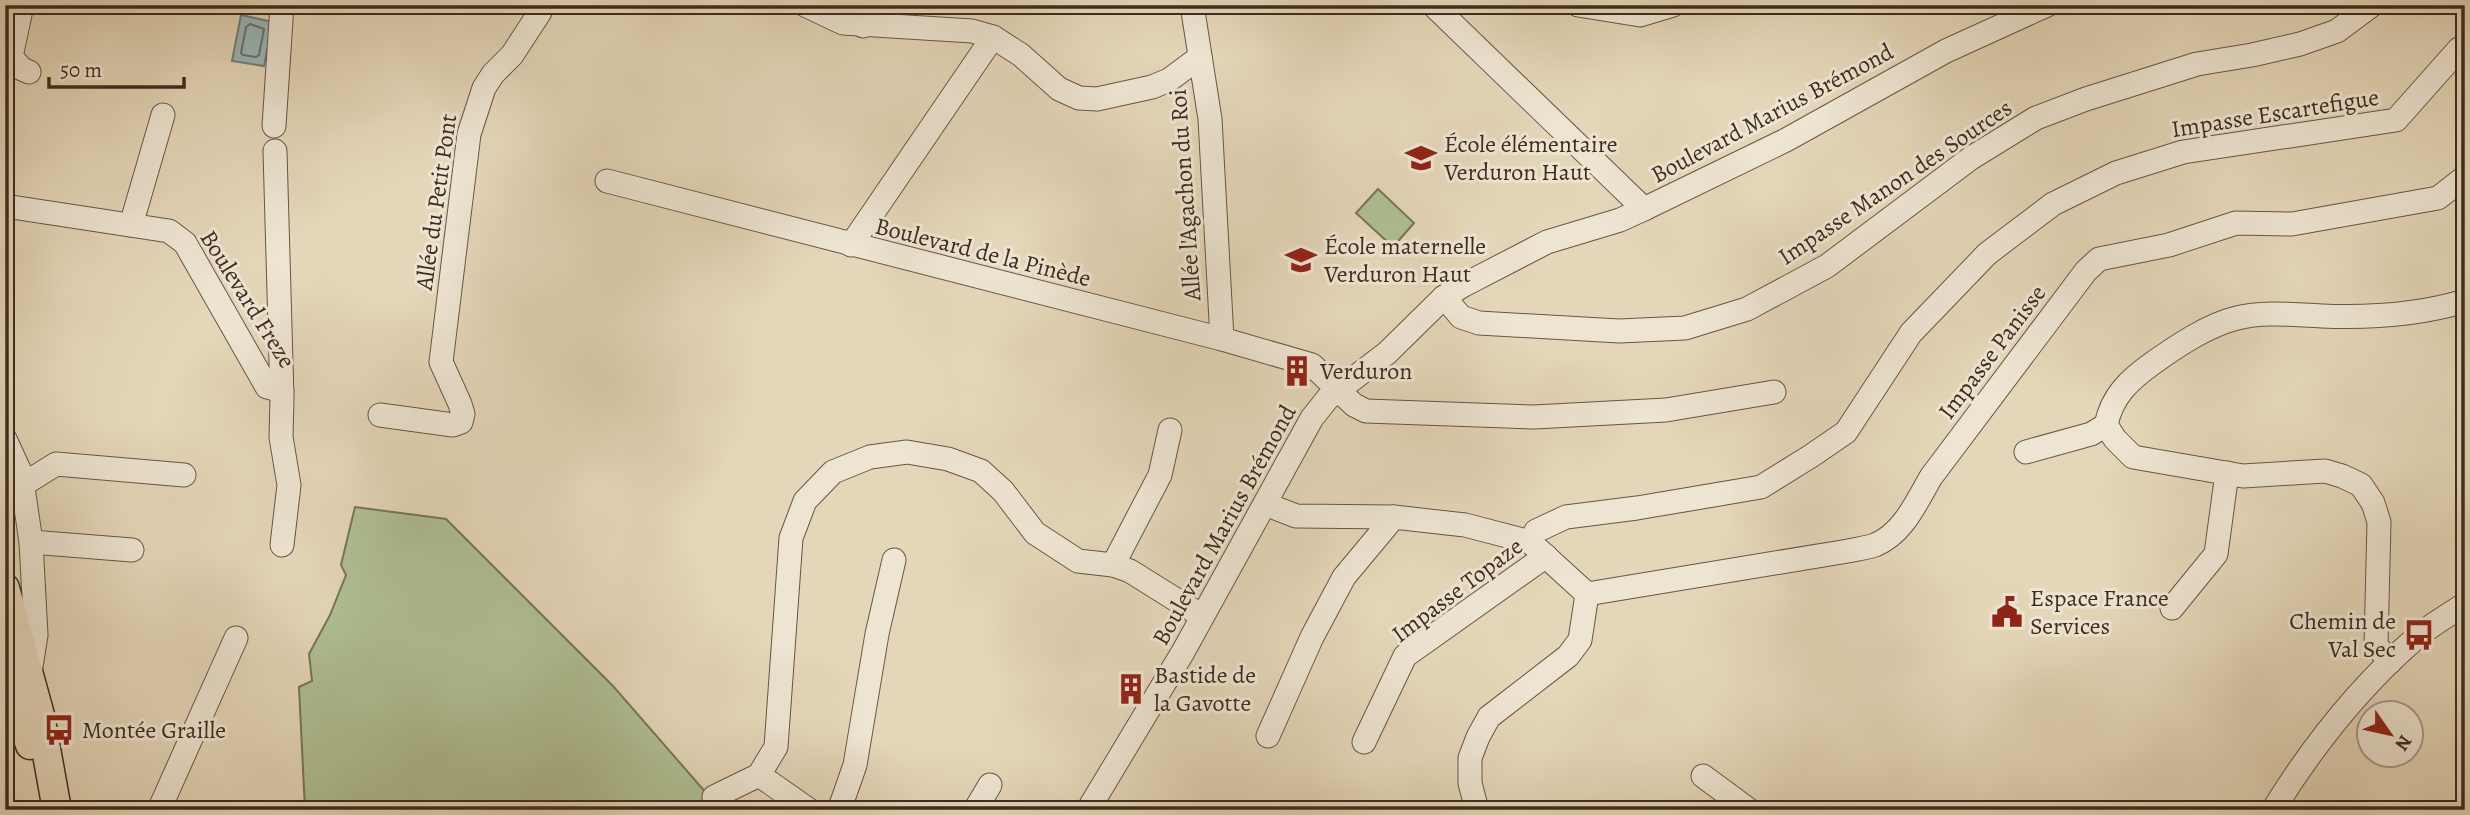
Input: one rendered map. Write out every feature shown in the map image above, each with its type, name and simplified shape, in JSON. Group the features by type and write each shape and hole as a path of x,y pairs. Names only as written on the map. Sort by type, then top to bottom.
{"main road":[{"path":"5,588 43,810"},
{"path":"18,670 40,715 57,810"}],"street":[{"path":"22,5 11,57 22,69 29,72"},
{"path":"274,126 282,5"},
{"path":"805,5 844,23 972,31 993,37 1021,55 1059,89 1079,99 1097,99 1152,87 1169,80 1200,57"},
{"path":"863,26 878,5"},
{"name":"Allée l'Agachon du Roi","path":"1192,5 1210,119 1222,340"},
{"path":"1578,5 1640,15 1673,5"},
{"name":"Boulevard Marius Brémond","path":"1088,810 1202,616 1312,418 1328,398 1387,353 1444,297 1493,268 1547,242 1620,220 1644,209 1786,139 1946,51 2047,5"},
{"name":"Impasse Manon des Sources","path":"1444,297 1461,317 1479,323 1619,331 1685,328 1747,309 1827,266 1971,158 2036,118 2086,99 2197,64 2300,44 2337,31 2372,5"},
{"name":"Allée du Petit Pont","path":"380,415 453,425 461,422 463,414 460,404 441,362 469,134 484,88 493,74 512,55 544,8"},
{"path":"1440,8 1644,209"},
{"path":"851,246 993,37"},
{"name":"Impasse Escartefigue","path":"1538,549 1536,531 1566,517 1761,487 1846,432 1911,332 1987,254 2053,204 2116,173 2183,152 2396,120 2459,49 2465,46"},
{"path":"131,225 163,115"},
{"name":"Boulevard Freze","path":"275,150 281,437 289,485 282,545"},
{"name":"Impasse Panisse","path":"1587,594 1848,551 1876,544 1895,532 1910,513 1931,477 2086,271 2099,259 2169,245 2236,223 2292,224 2438,198 2465,177"},
{"name":"Boulevard de la Pinède","path":"607,181 1312,365 1354,405 1366,411 1534,417 1666,410 1774,392"},
{"name":"Boulevard Freze","path":"5,206 169,231 177,235 185,243 267,387 282,391"},
{"path":"2390,662 2376,645 2379,522 2373,503 2361,485 2325,471 2243,476 2133,457 2115,439 2106,425 2109,409 2118,393 2134,376 2184,342 2235,318 2271,313 2391,316 2465,301"},
{"path":"2026,452 2091,434 2106,425"},
{"path":"1113,565 1160,475 1170,430"},
{"path":"5,439 22,474 24,484 16,514 31,542 36,635 18,670"},
{"path":"714,797 759,775 776,747 791,538 805,501 833,472 870,457 907,452 948,459 981,471 1003,491 1035,533 1078,561 1113,565 1130,571 1202,616"},
{"path":"24,484 56,464 121,467 184,475"},
{"path":"2172,608 2216,554 2227,473"},
{"path":"1265,504 1296,516 1394,517 1465,525 1538,549 1587,594 1580,640 1569,656 1489,717 1478,737 1470,758 1470,783 1477,810"},
{"path":"1268,736 1312,637 1344,577 1394,517"},
{"path":"31,542 131,550"},
{"name":"Impasse Topaze","path":"1364,742 1405,656 1538,549"},
{"path":"837,810 855,765 877,634 894,560"},
{"path":"2273,810 2337,719 2390,662 2419,635 2465,604"},
{"path":"159,810 236,638"},
{"path":"759,775 809,810"},
{"path":"1703,776 1749,810"},
{"path":"975,810 990,785"}],"green space":[{"path":"1378,189 1414,223 1393,247 1356,213"},
{"path":"355,507 446,519 613,686 721,810 305,810 299,687 312,681 309,654 330,615 346,575 341,565"}],"water":[{"path":"241,15 273,22 264,66 232,61"}],"place":[{"name":"École élémentaire Verduron Haut","path":"1421,158"},
{"name":"École maternelle Verduron Haut","path":"1301,260"},
{"name":"Verduron","path":"1297,371"},
{"name":"Espace France Services","path":"2007,612"},
{"name":"Chemin de Val Sec","path":"2419,635"},
{"name":"Bastide de la Gavotte","path":"1131,689"},
{"name":"Montée Graille","path":"59,730"}]}
